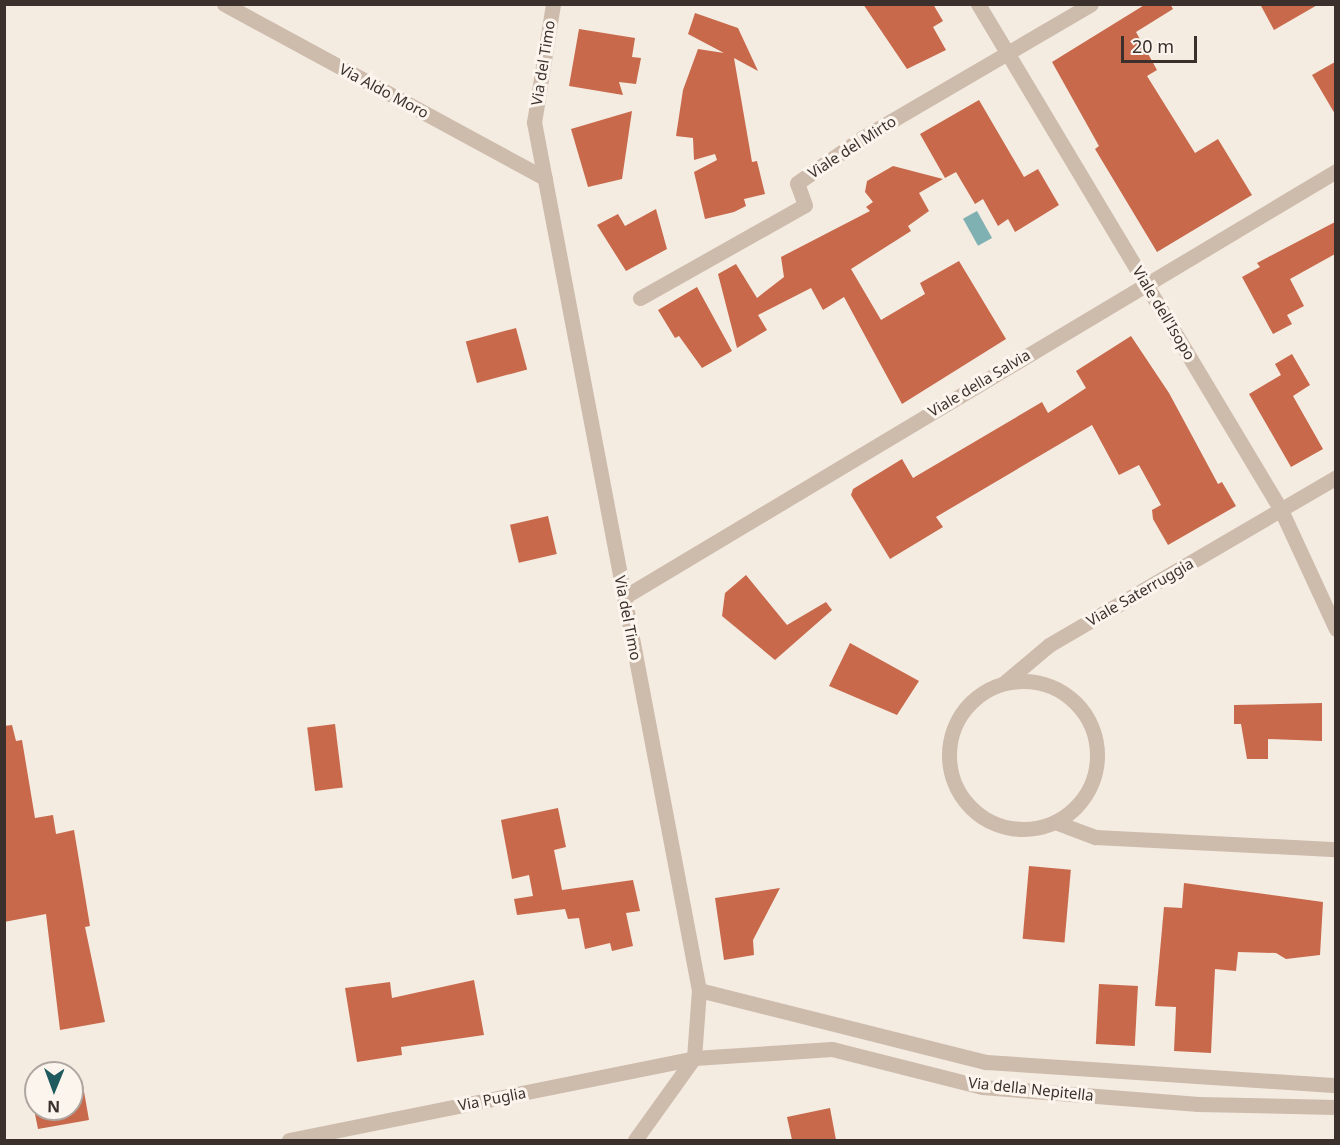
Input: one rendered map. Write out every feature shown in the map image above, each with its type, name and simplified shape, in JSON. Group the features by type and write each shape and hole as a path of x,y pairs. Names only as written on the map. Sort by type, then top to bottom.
{"street":[{"name":"Via Aldo Moro","path":"224,4 545,178"},
{"name":"Via del Timo","path":"553,4 534,123 699,990 694,1058"},
{"name":"Viale dell'Isopo","path":"978,4 1281,510 1335,628"},
{"name":"Viale del Mirto","path":"640,298 805,205 797,183 862,138 1091,4"},
{"name":"Viale della Salvia","path":"624,597 1146,282 1335,171"},
{"name":"Viale Saterruggia","path":"1004,683 1029,681 1066,696 1088,719 1096,742 1096,765 1089,789 1075,808 1055,822 1014,828 983,818 964,802 952,780 948,756 952,731 963,709 982,693 1004,683 1049,645 1335,477"},
{"name":"Viale Saterruggia","path":"1055,822 1095,837 1335,849"},
{"name":"Via della Nepitella","path":"699,990 986,1062 1335,1085"},
{"name":"Via della Nepitella","path":"694,1058 832,1049 982,1087 1198,1104 1335,1107"},
{"name":"Via Puglia","path":"289,1140 694,1058"},
{"path":"635,1140 694,1058"}],"water":[{"path":"977,211 992,238 978,246 963,219"}],"building":[{"path":"863,4 933,4 943,21 933,27 946,50 907,69"},
{"path":"1146,4 1170,4 1173,9 1136,32 1157,70 1147,76 1195,153 1218,139 1252,195 1157,252 1095,149 1099,146 1052,62"},
{"path":"1260,4 1319,4 1274,30"},
{"path":"695,13 738,28 758,71 734,58 752,162 757,161 765,194 744,199 746,206 734,212 705,219 694,172 717,160 715,154 694,160 693,138 676,136 683,90 698,49 724,53 688,34"},
{"path":"579,29 635,38 632,57 641,58 636,84 619,82 623,95 569,86"},
{"path":"1335,62 1335,114 1312,75"},
{"path":"979,100 1024,177 1038,169 1059,205 1015,232 1008,219 998,226 983,199 975,204 956,172 945,178 920,134"},
{"path":"632,111 622,179 588,187 571,129"},
{"path":"893,166 943,179 919,193 929,211 908,226 911,231 851,269 881,320 925,294 920,283 959,261 1006,339 902,404 844,297 823,310 811,288 758,315 767,330 737,348 718,274 736,264 757,298 784,277 781,257 870,211 866,207 873,202 865,192 867,181"},
{"path":"656,209 667,249 626,271 597,225 618,214 625,226"},
{"path":"1335,222 1335,254 1290,279 1304,306 1287,315 1292,324 1273,334 1242,277 1260,267 1257,263"},
{"path":"697,287 732,351 702,368 679,336 675,338 658,310"},
{"path":"516,328 527,370 477,383 466,341"},
{"path":"1131,336 1169,393 1218,484 1222,482 1236,506 1168,545 1153,519 1152,510 1161,505 1139,465 1119,475 1092,425 936,517 943,527 890,559 851,495 853,489 902,459 913,478 1042,402 1048,413 1086,388 1076,371"},
{"path":"1292,354 1310,385 1293,396 1323,449 1291,467 1249,394 1281,375 1275,364"},
{"path":"548,516 557,554 519,563 510,525"},
{"path":"746,575 787,625 826,602 832,610 775,660 722,616 725,593"},
{"path":"850,643 919,681 897,715 829,686"},
{"path":"1322,703 1322,741 1268,739 1268,759 1247,759 1241,724 1234,724 1234,705"},
{"path":"335,724 343,788 315,791 307,727"},
{"path":"12,725 16,741 22,740 35,818 53,815 56,834 74,830 90,926 85,927 105,1022 60,1030 46,914 4,922 4,726"},
{"path":"558,808 566,847 554,850 562,890 633,880 640,911 626,913 633,946 612,951 610,943 585,949 579,918 568,919 565,909 517,915 514,899 533,896 529,875 512,879 501,820"},
{"path":"1029,866 1071,870 1064,942 1023,939"},
{"path":"1184,883 1323,902 1320,955 1286,959 1276,953 1238,952 1236,971 1215,969 1211,1053 1174,1051 1176,1007 1155,1006 1164,907 1182,908"},
{"path":"780,888 753,940 754,955 724,960 715,898"},
{"path":"474,980 484,1035 401,1047 402,1055 357,1062 345,988 390,982 392,998"},
{"path":"1099,984 1138,986 1135,1046 1096,1044"},
{"path":"84,1091 89,1120 84,1121"},
{"path":"830,1108 836,1140 792,1140 787,1117"},
{"path":"36,1121 83,1121 38,1129"}]}
